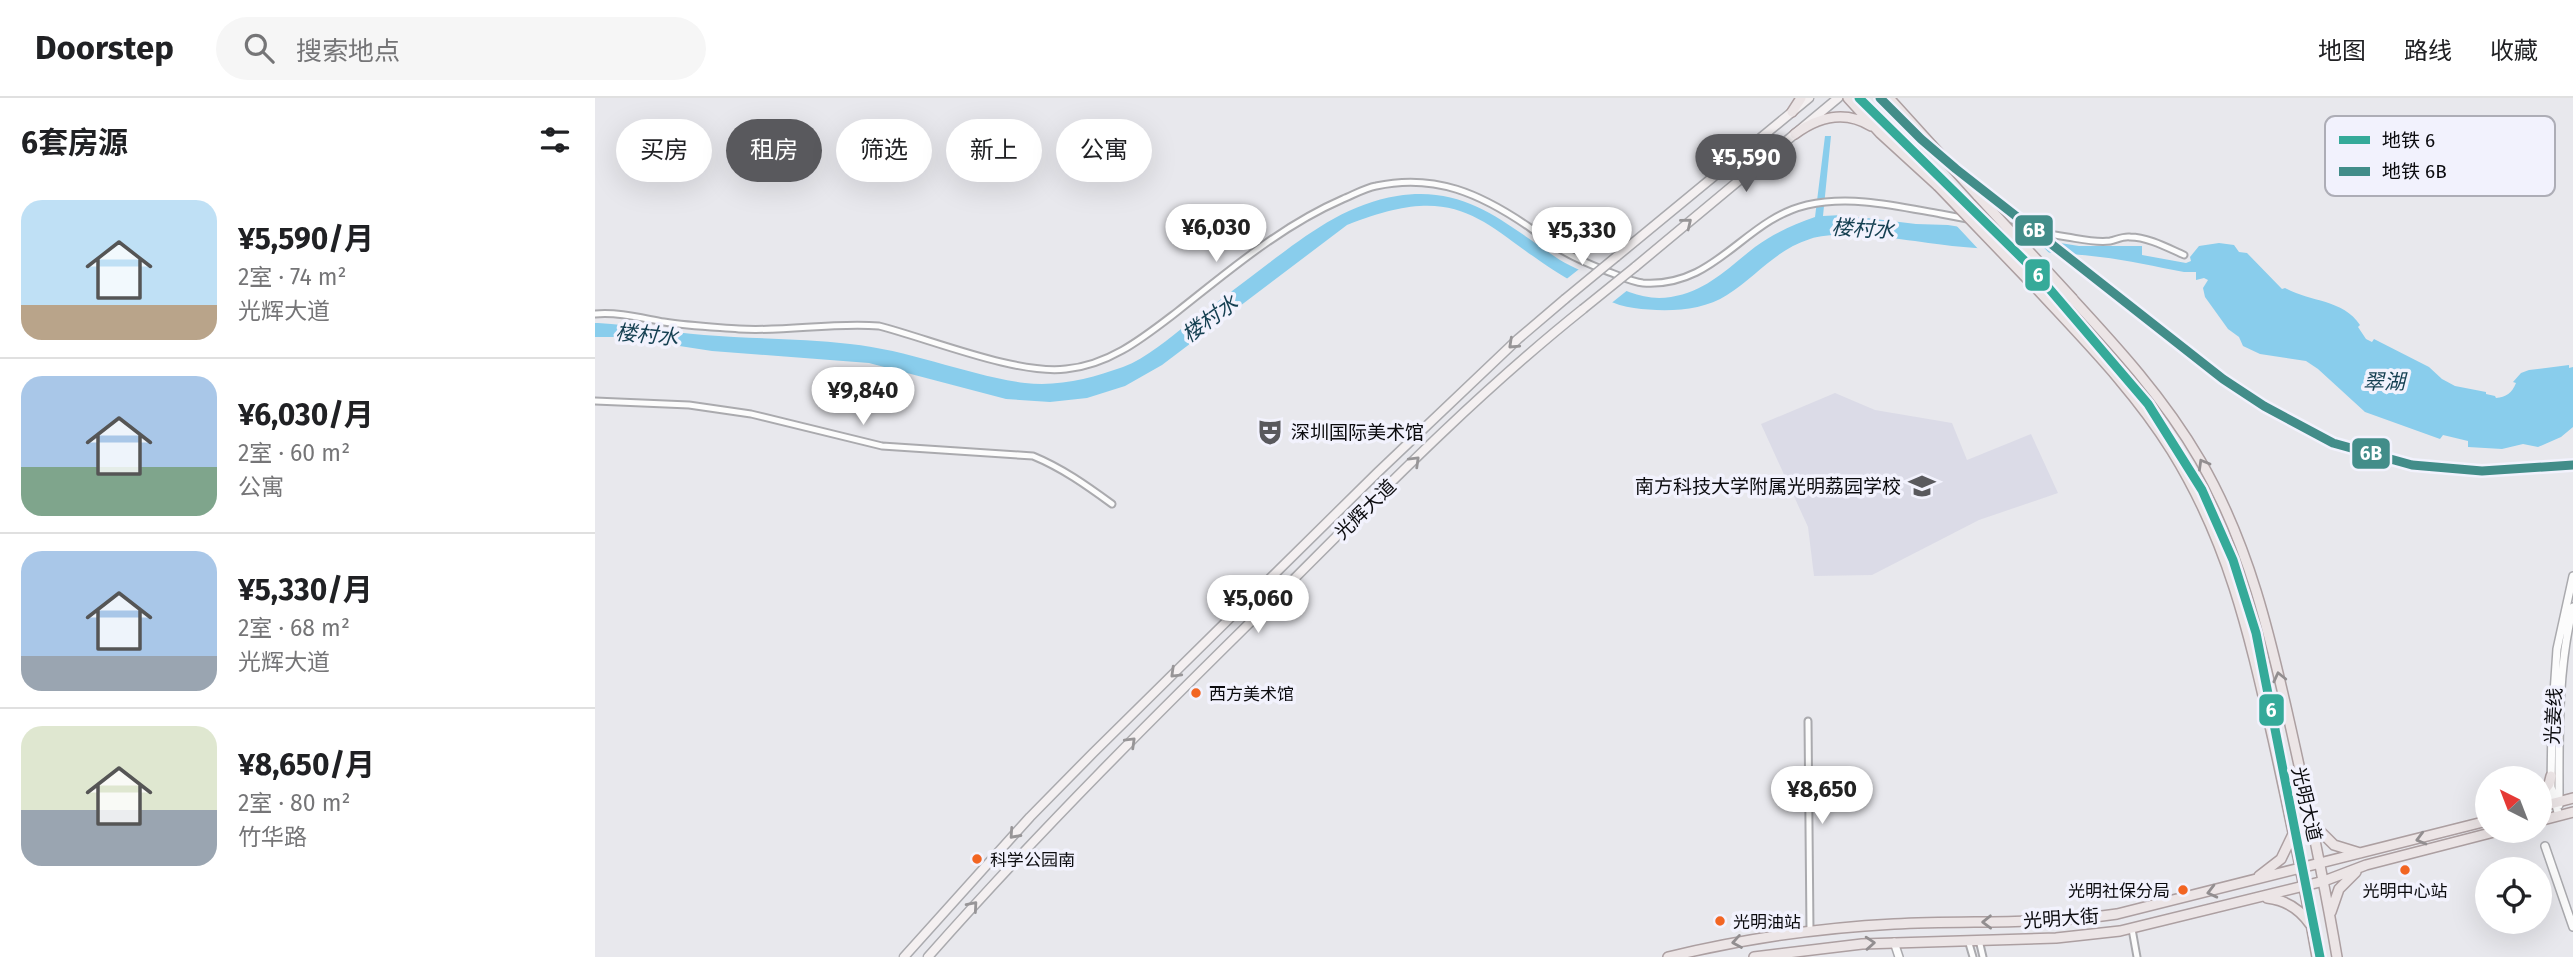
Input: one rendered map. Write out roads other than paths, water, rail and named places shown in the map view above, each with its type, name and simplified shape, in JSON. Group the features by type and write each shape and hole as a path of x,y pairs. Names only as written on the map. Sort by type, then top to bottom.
{"main road":[{"path":"1792,112 1801,98"},
{"name":"光辉大道","path":"905,957 1030,817 1377,473 1518,339 1809,98"},
{"name":"光辉大道","path":"928,957 1071,800 1356,517 1508,372 1838,98"},
{"name":"光明大道","path":"1848,98 1880,133 1938,186 2110,369 2142,408 2177,460 2207,516 2227,562 2243,610 2302,869 2317,957"},
{"path":"1892,98 2073,299"},
{"path":"1795,134 1822,119 1837,117 1860,121 1880,133"},
{"name":"光明大道","path":"2035,259 2125,355 2158,396 2201,461 2246,555 2263,607 2321,864 2337,957"},
{"path":"2552,804 2573,798"},
{"path":"2552,818 2573,812"},
{"path":"2311,822 2321,835 2334,845 2366,853"},
{"name":"光明大街","path":"1668,957 1720,945 1810,931 1896,924 2056,921 2097,917 2148,908 2475,824"},
{"path":"2249,882 2276,864 2289,846 2294,832"},
{"name":"光明大街","path":"1754,957 1827,947 1894,942 2078,937 2132,929 2324,881 2366,865 2475,837"},
{"path":"2330,917 2339,889 2366,865"},
{"path":"2258,898 2278,899 2290,905 2301,912 2312,929"}],"street":[{"path":"595,314 638,316 663,322 743,329 854,324 879,326 1033,368 1066,369 1106,359 1137,342 1282,232 1331,204 1374,186 1406,182 1442,184 1468,192 1499,208 1555,247 1582,262 1640,283 1666,282 1697,273 1722,259 1752,232 1772,220 1806,206 1837,201 1879,204 2072,238 2111,241 2130,237 2160,244 2184,255"},
{"path":"595,401 689,405 751,414 883,446 1033,456 1081,481 1112,504"},
{"name":"光姜线","path":"2551,766 2557,649 2573,576"},
{"name":"光姜线","path":"2557,803 2564,652 2573,607"},
{"path":"1808,721 1810,931"},
{"name":"光姜线","path":"2552,780 2559,816"},
{"path":"2545,846 2573,928"},
{"path":"2132,929 2137,957"},
{"path":"1979,939 1983,957"},
{"path":"1968,940 1973,957"},
{"path":"1894,942 1899,957"}],"water":[{"path":"1825,136 1831,136 1823,216 1842,215 1948,225 2079,246 2142,246 2142,255 2186,263 2191,261 2190,257 2199,246 2219,243 2234,245 2239,252 2247,253 2282,289 2344,310 2360,325 2358,327 2366,339 2372,342 2374,339 2429,367 2455,386 2486,392 2496,398 2511,392 2516,383 2513,382 2521,373 2569,365 2569,368 2573,367 2573,427 2561,437 2538,447 2523,444 2502,449 2468,447 2468,441 2443,435 2440,439 2365,412 2306,361 2260,354 2243,346 2239,337 2228,329 2205,297 2203,288 2208,280 2196,280 2196,272 2082,255 1970,248 1860,235 1824,236 1786,250 1717,301 1694,308 1645,309 1606,300 1547,266 1474,217 1450,208 1422,206 1389,211 1347,225 1162,365 1125,386 1087,398 1050,402 1006,399 869,363 712,351 621,337 595,337 595,323 598,323 704,335 832,342 872,347 1025,383 1075,381 1123,367 1141,358 1329,221 1379,200 1421,194 1443,196 1482,209 1565,263 1627,291 1652,298 1671,297 1696,290 1769,238 1815,217"}],"metro line":[{"name":"6","path":"1859,98 2029,265 2148,404 2202,490 2233,560 2256,633 2320,957"},
{"name":"6B","path":"1880,98 1956,169 2223,379 2264,406 2333,443 2412,465 2482,471 2573,465"}],"place":[{"name":"深圳国际美术馆","path":"1270,432"},
{"name":"南方科技大学附属光明荔园学校","path":"1922,486"},
{"name":"西方美术馆","path":"1196,693"},
{"name":"科学公园南","path":"977,859"},
{"name":"光明中心站","path":"2405,870"},
{"name":"光明社保分局","path":"2183,890"},
{"name":"光明油站","path":"1720,921"}],"water label":[{"name":"楼村水","path":"1863,229"},
{"name":"楼村水","path":"1210,319"},
{"name":"楼村水","path":"647,335"},
{"name":"翠湖","path":"2384,382"}]}
